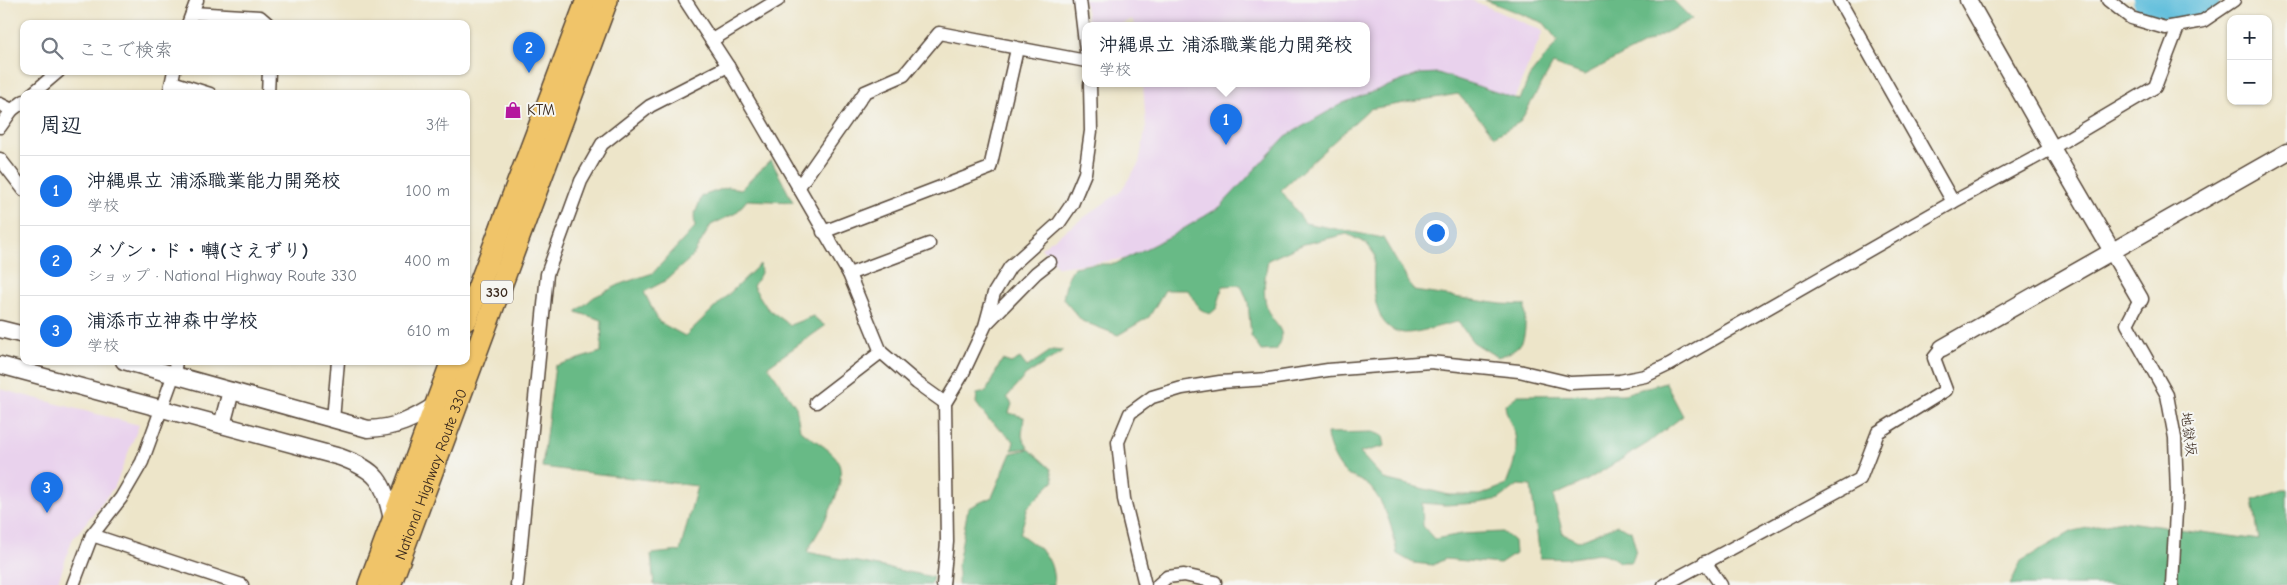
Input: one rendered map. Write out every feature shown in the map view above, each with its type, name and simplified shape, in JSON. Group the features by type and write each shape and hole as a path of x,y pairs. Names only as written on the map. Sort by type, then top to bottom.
{"highway":[{"name":"330","path":"470,296 587,0"},
{"name":"National Highway Route 330","path":"390,585 607,0"},
{"name":"National Highway Route 330","path":"369,585 451,365"}],"street":[{"path":"196,0 190,18 260,17 263,20"},
{"path":"685,0 728,66 849,274 881,352 916,383 945,403"},
{"path":"712,40 778,0"},
{"path":"1080,0 1083,22"},
{"path":"1838,0 1954,202"},
{"path":"1968,0 2140,299"},
{"path":"2108,0 2131,18 2165,28 2203,21 2234,0"},
{"path":"1144,585 1124,499 1118,442 1130,413 1152,397 1182,388 1220,382 1269,379 1328,370 1430,362 1519,371 1570,383 1620,381 1645,376 1677,360 2052,148 2155,87 2178,27"},
{"path":"798,188 865,92 904,75 939,33 1082,60"},
{"path":"823,232 990,168 1018,49"},
{"path":"518,585 547,274 581,181 602,144 650,106 728,66"},
{"path":"37,90 54,75"},
{"path":"268,90 270,75"},
{"path":"172,82 197,90"},
{"path":"943,585 947,533 945,403 962,375 985,326 994,292 1010,266 1059,223 1072,204 1085,173 1091,131 1090,87"},
{"path":"0,127 12,110 20,103"},
{"path":"0,104 12,110"},
{"path":"1664,585 1860,479 1878,432 1946,390 1934,358 1942,348 2287,152"},
{"path":"0,159 20,185"},
{"path":"849,274 929,244"},
{"path":"985,326 1050,262"},
{"name":"地獄坂","path":"2140,299 2127,324 2167,395 2175,438 2177,493 2172,585"},
{"path":"0,329 20,334"},
{"path":"816,402 881,352"},
{"path":"0,365 340,457 363,466 374,474 382,485 392,520"},
{"path":"153,365 175,368 231,390 368,430 384,429 413,419 437,404"},
{"path":"333,420 338,365"},
{"path":"73,585 92,536 121,498 142,462 175,368"},
{"path":"222,425 231,390"},
{"path":"92,536 242,585"},
{"path":"1705,562 1721,585"},
{"path":"1158,585 1167,577 1184,575 1215,582"}],"shaded area":[{"path":"1084,0 1471,0 1543,31 1512,104 1450,82 1344,116 1166,254 1058,267 1041,248 1120,192 1139,163 1146,127 1143,87 1370,87 1370,22 1133,22 1132,19 1126,22 1088,22"},
{"path":"0,389 139,425 115,486 72,540 57,585 0,585"}],"green space":[{"path":"1485,0 1673,0 1692,19 1584,75 1553,64 1520,122 1495,136 1458,94 1369,109 1281,190 1305,223 1383,238 1414,291 1501,304 1525,305 1525,332 1520,345 1515,350 1497,357 1473,342 1458,322 1409,333 1393,330 1385,323 1379,313 1376,302 1373,277 1375,255 1367,244 1347,234 1304,244 1268,260 1265,302 1269,314 1279,328 1282,337 1276,350 1261,351 1251,336 1248,302 1241,285 1223,286 1217,308 1210,314 1200,309 1188,290 1165,290 1149,317 1118,335 1082,321 1063,299 1067,279 1074,267 1091,264 1115,264 1173,235 1220,207 1286,136 1343,103 1420,74 1438,73 1520,100 1529,77 1558,41 1544,23"},
{"path":"771,160 793,202 747,200 736,213 711,225 692,257 665,281 644,292 659,322 685,336 760,264 761,273 753,286 767,308 790,325 813,316 825,326 768,366 796,407 800,430 834,455 840,470 840,481 832,507 807,552 933,577 931,585 654,585 651,554 680,551 697,486 542,467 555,366 601,352 602,320 576,312 594,297 623,283 653,273 695,227 694,216 702,196 728,187 741,189"},
{"path":"1052,350 1063,351 1025,376 1007,397 1012,404 1009,413 1024,417 1022,436 1028,448 1012,450 1014,441 987,418 976,403 977,394 986,392 1002,360 1011,363 1020,358 1027,367"},
{"path":"1665,382 1683,416 1648,443 1584,482 1553,496 1563,534 1578,541 1617,525 1631,531 1636,549 1632,562 1619,562 1612,557 1601,554 1567,558 1540,558 1531,486 1518,485 1499,499 1478,503 1445,505 1422,503 1423,526 1434,539 1462,534 1503,532 1514,541 1515,554 1500,564 1445,559 1433,565 1413,563 1397,554 1394,537 1381,502 1371,488 1347,474 1340,467 1327,438 1327,433 1373,432 1383,436 1385,446 1360,453 1384,479 1449,495 1480,495 1506,485 1514,461 1516,442 1505,405 1518,395 1624,394"},
{"path":"1029,449 1051,469 1054,481 1028,507 1020,534 1041,550 1049,560 1052,567 1054,585 958,585 958,564 968,508 992,497 1011,453"},
{"path":"2287,490 2287,585 2010,585 2021,561 2073,531 2121,521 2259,540 2253,500"}],"waterway":[{"path":"2147,0 2177,6 2191,5 2206,0"}],"place":[{"name":"メゾン・ド・囀(さえずり)","path":"529,73"},
{"name":"KTM","path":"513,110"},
{"name":"沖縄県立 浦添職業能力開発校","path":"1226,145"},
{"name":"浦添市立神森中学校","path":"47,513"}]}
